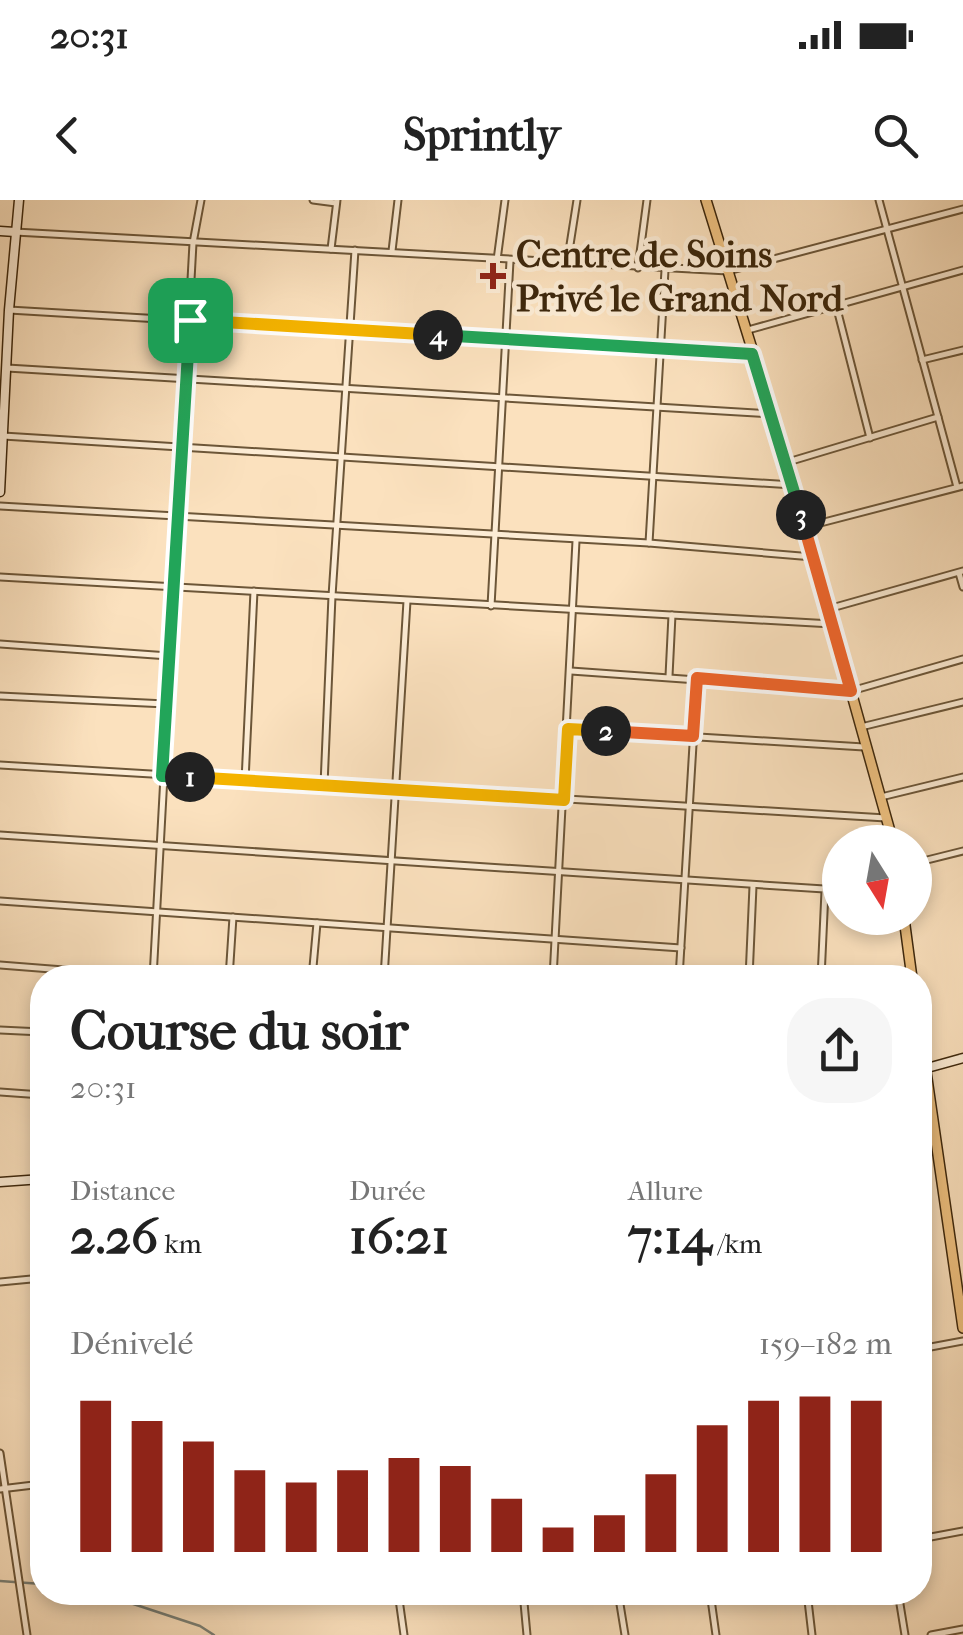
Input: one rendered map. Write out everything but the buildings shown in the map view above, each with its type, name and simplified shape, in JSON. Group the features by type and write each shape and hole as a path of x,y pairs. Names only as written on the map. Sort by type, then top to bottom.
{"main road":[{"path":"706,200 787,462 888,825"},
{"path":"906,935 910,965"},
{"path":"932,1119 958,1263 963,1328"}],"street":[{"path":"0,492 3,393 20,200"},
{"path":"154,965 192,243 200,200"},
{"path":"313,200 337,202 331,249"},
{"path":"392,251 398,200"},
{"path":"497,260 505,200"},
{"path":"567,264 576,200"},
{"path":"638,268 646,200"},
{"path":"805,528 960,486 879,200"},
{"path":"0,231 728,271 963,209"},
{"path":"324,785 355,250"},
{"path":"491,606 510,261"},
{"path":"649,544 665,270"},
{"path":"745,330 963,270"},
{"path":"836,305 870,438"},
{"path":"9,310 752,354"},
{"path":"922,360 963,350"},
{"path":"6,368 772,414"},
{"path":"787,462 938,417"},
{"path":"3,436 793,485"},
{"path":"0,506 337,524 813,557"},
{"path":"554,965 576,540"},
{"path":"828,610 961,572 963,587"},
{"path":"0,577 832,624"},
{"path":"245,781 254,591"},
{"path":"385,965 406,600"},
{"path":"668,676 672,615"},
{"path":"0,644 168,656"},
{"path":"571,670 851,691 963,659"},
{"path":"680,965 697,678"},
{"path":"0,696 166,704"},
{"path":"861,727 963,702"},
{"path":"568,729 866,747"},
{"path":"0,765 886,818"},
{"path":"880,797 963,777"},
{"path":"0,835 822,890"},
{"path":"932,859 961,851 963,863"},
{"path":"750,965 753,886"},
{"path":"0,901 681,948"},
{"path":"231,965 233,917"},
{"path":"313,965 317,923"},
{"path":"822,965 823,935"},
{"path":"0,965 30,967"},
{"path":"0,1030 30,1031"},
{"path":"932,1067 963,1058"},
{"path":"0,1092 30,1094"},
{"path":"0,1182 30,1180"},
{"path":"0,1282 30,1279"},
{"path":"932,1347 963,1342"},
{"path":"0,1453 27,1635"},
{"path":"3,1489 30,1486"},
{"path":"932,1537 963,1531"},
{"path":"400,1605 404,1635"},
{"path":"524,1605 527,1635"},
{"path":"620,1605 625,1635"},
{"path":"712,1605 716,1635"},
{"path":"809,1605 812,1635"},
{"path":"900,1605 906,1635"},
{"path":"931,1635 963,1630"}],"waterway":[{"path":"0,1581 30,1583"},
{"path":"136,1605 200,1626 214,1635"}],"place":[{"name":"Centre de Soins Privé le Grand Nord","path":"493,276"}],"route":[{"path":"190,320 752,354 787,462 851,691 697,678 693,736 568,729 564,800 162,776 190,320"}]}
